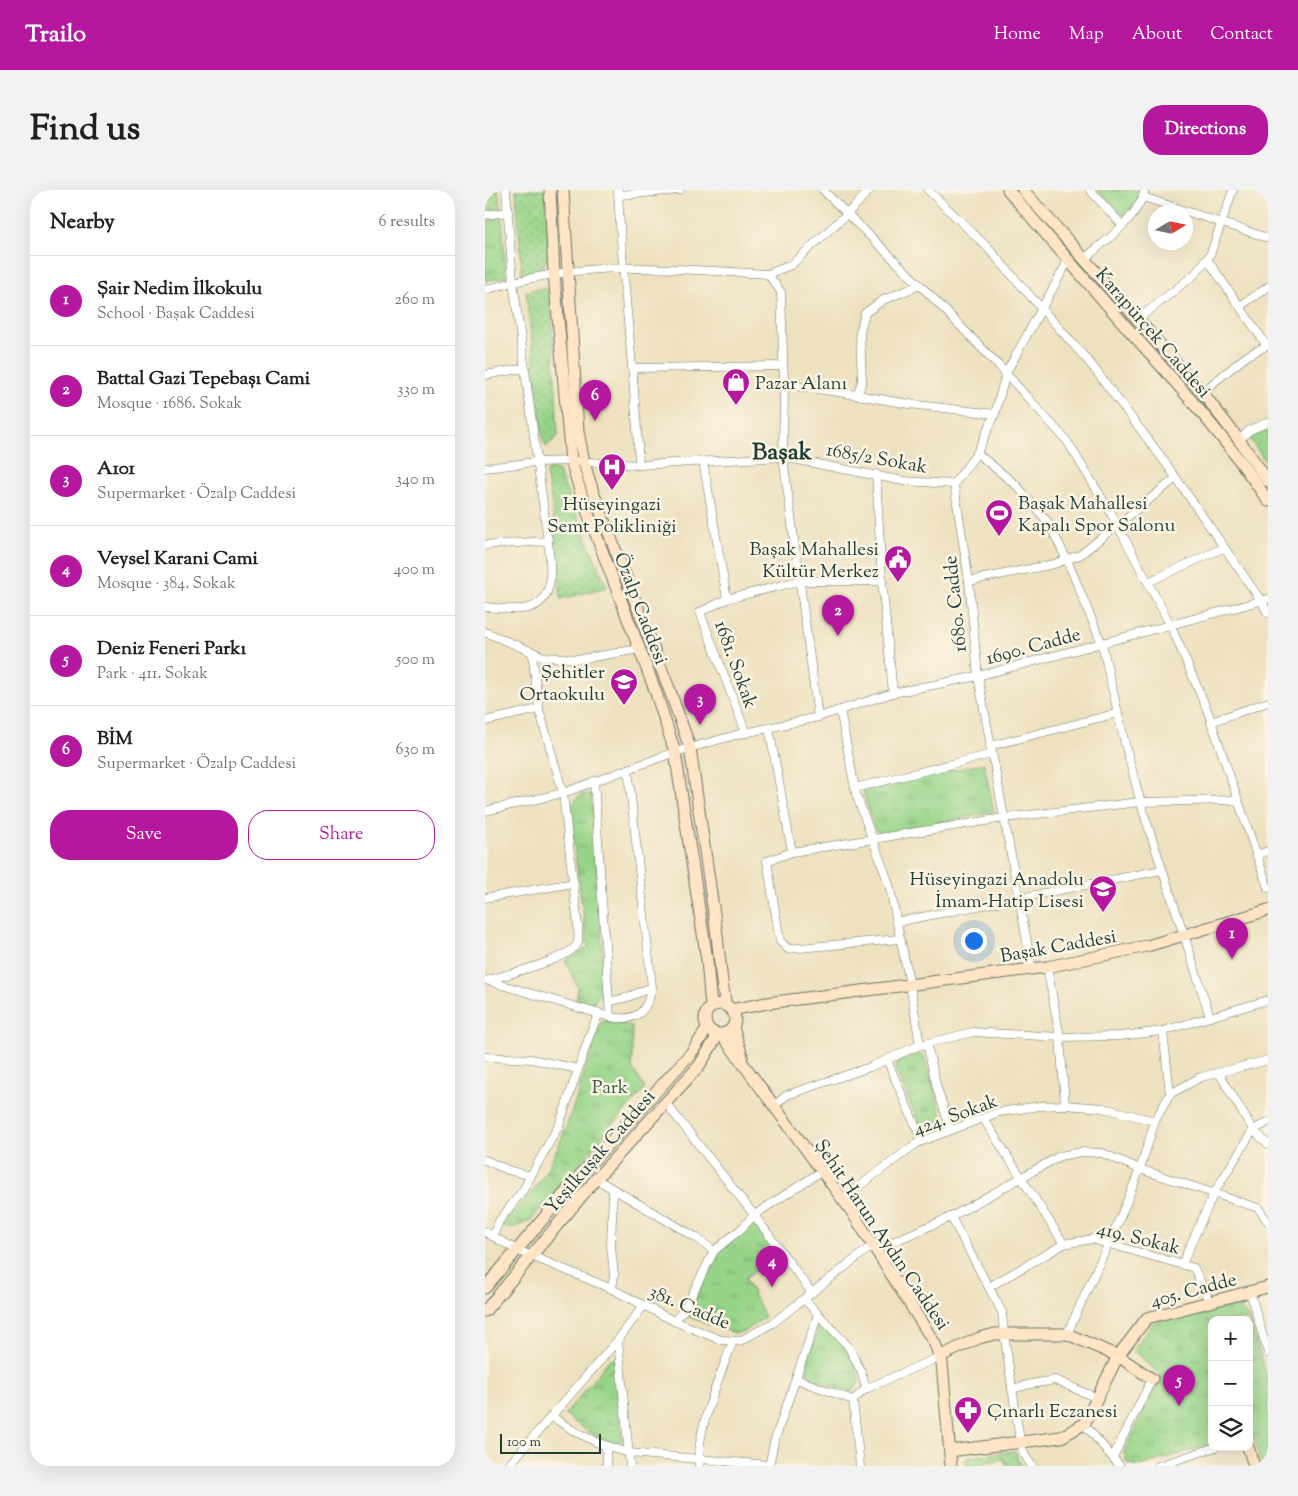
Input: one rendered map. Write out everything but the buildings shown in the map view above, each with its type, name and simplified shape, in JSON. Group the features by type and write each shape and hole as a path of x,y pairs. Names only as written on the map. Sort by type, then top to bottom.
{"main road":[{"name":"Özalp Caddesi","path":"550,190 554,274 571,462 584,503 639,649 675,752 707,960 711,1007"},
{"name":"Özalp Caddesi","path":"563,190 578,431 593,492 690,748 722,982 729,1008"},
{"name":"Karapürçek Caddesi","path":"1009,190 1068,261 1188,397 1257,484 1268,501"},
{"name":"Karapürçek Caddesi","path":"1023,190 1201,392 1268,481"},
{"name":"Başak Caddesi","path":"729,1008 1047,967 1147,946 1268,910"},
{"path":"720,1004 729,1008 735,1018 730,1031 720,1035 707,1029 705,1015 711,1007 720,1004"},
{"name":"Şehit Harun Aydın Caddesi","path":"733,1027 746,1068"},
{"path":"485,1288 581,1174 697,1046 707,1029"},
{"name":"Şehit Harun Aydın Caddesi","path":"720,1035 842,1200 873,1245 935,1344 941,1356 951,1466"},
{"name":"Yeşilkuşak Caddesi","path":"485,1311 596,1180 699,1066 720,1035"},
{"name":"405. Cadde","path":"1084,1424 1118,1356 1147,1318 1268,1287"},
{"path":"941,1356 987,1336 1004,1333 1067,1334 1118,1356 1152,1379"},
{"path":"950,1451 1061,1437 1084,1424"},
{"path":"1249,1451 1255,1466"}],"street":[{"path":"485,607 528,608 540,603 547,596 550,583 548,541 513,281 506,190"},
{"path":"639,465 618,193 679,190"},
{"path":"823,190 1006,373 1067,441 1117,525 1171,626 1211,722 1268,888"},
{"path":"485,290 513,281 554,274 624,268 768,274 791,265 848,213 870,190"},
{"path":"928,190 987,247 1090,363 1176,478 1223,548 1265,601 1268,613"},
{"path":"1090,190 1122,226"},
{"path":"1137,320 1195,274 1210,255 1233,190"},
{"path":"1084,259 1130,218 1144,194 1221,223 1268,238"},
{"path":"485,215 508,212"},
{"path":"1201,392 1247,356 1267,345 1207,259"},
{"path":"954,484 977,453 995,414 1006,373 1068,261"},
{"path":"768,274 781,292 783,457 818,717"},
{"path":"857,395 862,382 860,332 865,313 883,300 920,285"},
{"path":"1240,306 1268,287"},
{"path":"633,368 782,366"},
{"path":"485,375 525,368"},
{"path":"783,384 909,404 995,414"},
{"path":"1239,440 1250,430 1268,422"},
{"path":"977,453 1017,486 1048,522 1067,560 1102,644 1141,802 1209,1017"},
{"name":"1685/2 Sokak","path":"485,468 537,462 639,465 783,457 876,474 903,481 954,484"},
{"path":"703,461 727,599"},
{"path":"876,474 882,581 893,693"},
{"path":"969,581 1054,564 1080,555 1176,478"},
{"name":"1680. Cadde","path":"954,484 969,581 978,676 1032,969"},
{"path":"485,545 548,541"},
{"path":"1148,582 1223,548"},
{"name":"1681. Sokak","path":"745,733 700,612 727,599 799,581 882,581"},
{"name":"1690. Cadde","path":"485,811 563,793 675,752 745,733 818,717 893,693 978,676 1265,601"},
{"path":"485,632 544,657 581,660 639,649"},
{"path":"487,980 549,961 571,952 578,942 574,884 563,793 539,709 533,652"},
{"path":"1211,722 1268,702"},
{"path":"485,721 539,709"},
{"path":"840,710 855,788 889,884 899,939 923,1044 951,1130"},
{"path":"855,788 1118,713"},
{"path":"769,728 792,852"},
{"path":"487,980 621,1019 633,1018 640,1013 651,995 652,987 628,769"},
{"path":"594,782 610,1016"},
{"path":"899,939 787,949 780,942 767,861 792,852 1004,818 1141,802 1237,800"},
{"path":"1257,855 1268,851"},
{"path":"896,922 1162,870"},
{"path":"485,898 574,884"},
{"path":"1047,967 1060,1037 1065,1105"},
{"path":"609,1002 628,997 652,987"},
{"path":"774,1106 787,1095 887,1060 923,1044 973,1032 1060,1037 1120,1036 1163,1031 1268,1000"},
{"path":"493,1236 499,1221 523,1190 559,1123 589,1034 599,1013"},
{"path":"1163,1031 1170,1094"},
{"path":"485,1057 531,1059 578,1068"},
{"path":"887,1060 922,1141"},
{"path":"1067,1334 1109,1243 1140,1169 1155,1121 1170,1094 1201,1077 1268,1060"},
{"path":"1219,1073 1253,1130 1268,1144"},
{"path":"665,1102 754,1215 811,1293"},
{"name":"424. Sokak","path":"842,1200 917,1143 999,1112 1040,1106 1065,1105 1103,1108 1155,1121"},
{"path":"983,1118 1064,1244"},
{"path":"1182,1264 1214,1193 1253,1130 1268,1122"},
{"path":"873,1245 890,1243 951,1217 1060,1156 1081,1152 1102,1153 1140,1169 1258,1208 1268,1222"},
{"path":"485,1160 508,1170 531,1176"},
{"path":"674,1321 684,1310 714,1251 742,1228 754,1215 822,1172"},
{"path":"596,1180 697,1238 714,1251"},
{"path":"612,1289 614,1274 611,1246 613,1190"},
{"path":"951,1217 1002,1312 1020,1441 1024,1454 1032,1466"},
{"name":"381. Cadde","path":"485,1232 517,1250 612,1289 674,1321 721,1340 733,1341 740,1341 773,1323 873,1245"},
{"name":"419. Sokak","path":"989,1287 1064,1244 1092,1240 1109,1243 1193,1268 1210,1303"},
{"path":"1250,1292 1268,1353"},
{"path":"804,1299 848,1346 861,1371 866,1389"},
{"path":"508,1466 619,1340 644,1305"},
{"path":"551,1416 573,1431 606,1446 629,1453 698,1462 769,1465 774,1442 818,1314"},
{"path":"619,1340 629,1466"},
{"path":"698,1462 705,1417 733,1341"},
{"path":"853,1400 866,1389 941,1356"},
{"path":"796,1379 853,1400"},
{"path":"1113,1457 1152,1379"},
{"path":"1012,1389 1055,1380 1097,1398"},
{"path":"853,1400 860,1466"},
{"path":"1084,1424 1120,1466"},
{"path":"606,1446 607,1466"},
{"path":"1158,1466 1208,1450"}],"green space":[{"path":"485,190 498,190 501,209 485,211"},
{"path":"516,190 545,190 549,257 539,271 530,275 522,274"},
{"path":"1097,190 1141,190 1140,195 1127,214 1119,214"},
{"path":"502,216 506,277 485,281 485,218"},
{"path":"536,289 547,289 551,297 558,436 546,447 543,441 526,292"},
{"path":"1268,427 1268,465 1250,439 1256,432"},
{"path":"550,469 558,471 607,587 561,599 552,504 546,474"},
{"path":"984,763 994,812 882,834 874,828 863,791"},
{"path":"580,794 591,794 605,987 593,1003 576,1002 578,987 565,961 588,948 569,809"},
{"name":"Park","path":"602,1020 632,1026 632,1068 645,1088 531,1220 513,1228 503,1227 501,1223 532,1192 550,1163 567,1123"},
{"path":"918,1054 924,1056 944,1124 944,1129 930,1136 923,1132 895,1069 899,1061"},
{"path":"755,1224 777,1255 745,1278 765,1317 744,1332 735,1333 689,1317 688,1313 716,1255 749,1226"},
{"path":"1234,1302 1247,1316 1208,1316 1208,1445 1139,1466 1127,1463 1124,1452 1161,1375 1133,1350 1153,1323"},
{"path":"824,1325 836,1337 855,1366 859,1382 852,1392 839,1389 809,1376 806,1367 819,1326"},
{"path":"1253,1331 1268,1380 1268,1466 1262,1466 1253,1435"},
{"path":"616,1357 622,1440 617,1444 596,1436 565,1415 609,1360"},
{"path":"1014,1451 1017,1453 1017,1459 1022,1466 1006,1466 1004,1459 985,1462 984,1466 966,1466 965,1460 968,1457"}],"place":[{"name":"Pazar Alanı","path":"736,406"},
{"name":"BİM","path":"595,421"},
{"name":"Hüseyingazi Semt Polikliniği","path":"612,491"},
{"name":"Başak Mahallesi Kapalı Spor Salonu","path":"999,537"},
{"name":"Başak Mahallesi Kültür Merkez","path":"898,583"},
{"name":"Battal Gazi Tepebaşı Cami","path":"838,636"},
{"name":"Şehitler Ortaokulu","path":"624,706"},
{"name":"A101","path":"700,725"},
{"name":"Hüseyingazi Anadolu İmam-Hatip Lisesi","path":"1103,913"},
{"name":"Şair Nedim İlkokulu","path":"1232,959"},
{"name":"Veysel Karani Cami","path":"772,1287"},
{"name":"Deniz Feneri Parkı","path":"1179,1406"},
{"name":"Çınarlı Eczanesi","path":"968,1434"}],"district":[{"name":"Başak","path":"782,451"}]}
